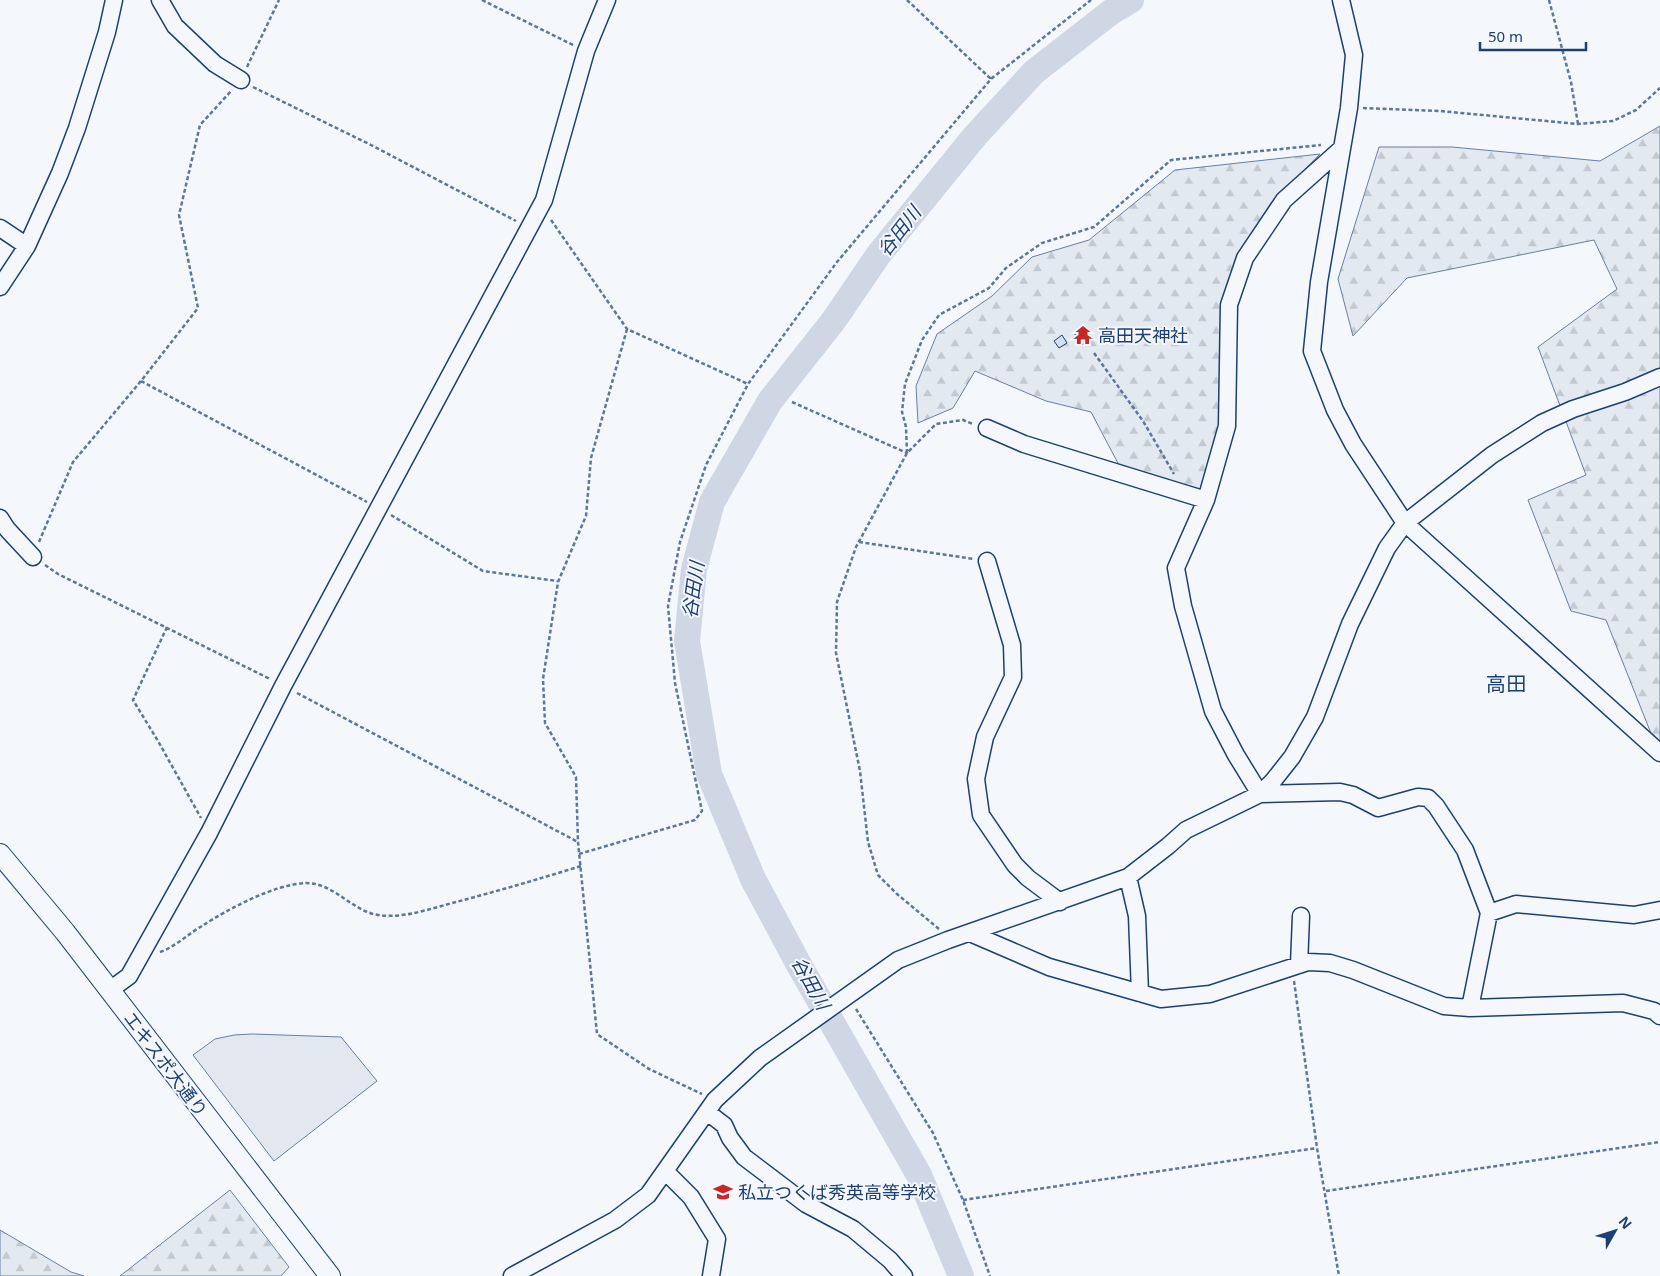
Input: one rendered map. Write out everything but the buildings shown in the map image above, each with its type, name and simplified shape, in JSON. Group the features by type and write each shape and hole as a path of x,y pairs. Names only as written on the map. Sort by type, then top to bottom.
{"main road":[{"name":"エキスポ大通り","path":"0,854 59,924 330,1276"}],"street":[{"path":"0,287 26,246 60,173 77,128 107,32 114,0"},
{"path":"160,0 175,26 215,64 241,80"},
{"path":"110,990 129,976 209,833 282,686 544,200 586,51 607,0"},
{"path":"1341,0 1354,55 1348,108 1319,282 1312,351 1335,410 1348,436 1405,523 1660,753"},
{"path":"1260,794 1236,755 1213,710 1182,606 1176,568 1206,500 1227,426 1229,305 1245,258 1284,200 1341,147"},
{"path":"0,228 26,246"},
{"path":"512,1276 615,1220 648,1196 711,1106 760,1058 898,960 948,940 1128,877 1186,830 1260,794 1292,757 1314,717 1350,624 1387,548 1405,523 1492,455 1542,423 1573,409 1625,392 1660,376"},
{"path":"987,428 1024,444 1206,500"},
{"path":"0,518 7,529 33,557"},
{"path":"987,561 1012,645 1014,677 986,738 976,778 981,815 1015,865 1028,878 1060,902"},
{"path":"1260,794 1340,792 1354,795 1378,808 1418,797 1428,798 1436,806 1465,850 1489,912 1470,1008"},
{"path":"1128,877 1137,916 1140,993"},
{"path":"1489,912 1516,904 1634,915 1660,910"},
{"path":"1296,966 1301,916"},
{"path":"970,933 1049,967 1161,999 1210,994 1308,962 1330,963 1352,970 1444,1006 1470,1008 1622,1003 1654,1011 1660,1016"},
{"path":"711,1106 730,1138 744,1156 806,1204 853,1229 890,1260 904,1276"},
{"path":"665,1171 691,1197 717,1240 711,1276"}],"path":[{"path":"279,0 241,80 200,125 179,215 198,308 141,382 73,462 33,557 58,574 282,686 578,842"},
{"path":"482,0 586,51"},
{"path":"907,0 992,79"},
{"path":"579,854 695,820 702,811 675,683 668,606 680,542 706,465 748,384 837,262 992,79 1091,0"},
{"path":"1549,0 1571,82 1578,124"},
{"path":"241,80 371,145 529,228"},
{"path":"1348,108 1440,111 1578,124 1614,121 1636,110 1660,88"},
{"path":"907,453 906,427 902,412 905,384 922,340 939,316 989,288 1006,268 1042,243 1094,227 1171,160 1298,147 1341,147"},
{"path":"544,200 546,213 627,329 748,384"},
{"path":"627,329 591,458 586,516 558,582 543,679 545,723 576,777 578,842 597,1034 649,1069 711,1106"},
{"path":"1094,353 1142,421 1186,494"},
{"path":"141,382 378,507 483,571 558,582"},
{"path":"792,402 907,453"},
{"path":"948,940 935,924 878,875 868,842 860,771 836,654 837,602 859,542 907,453 936,424 963,420 987,428"},
{"path":"859,542 987,561"},
{"path":"167,627 133,700 209,833"},
{"path":"138,961 164,951 203,925 266,892 307,883 326,887 364,911 377,915 392,916 480,896 581,866"},
{"path":"1296,966 1317,1148 1326,1191 1339,1276"},
{"path":"848,997 933,1133 963,1200 990,1276"},
{"path":"1326,1191 1660,1142"},
{"path":"963,1200 1317,1148"}],"green space":[{"path":"1660,126 1660,746 1654,741 1606,620 1571,611 1528,500 1586,475 1538,347 1617,289 1594,240 1407,278 1353,336 1338,279 1379,147 1452,147 1600,161"},
{"path":"1320,154 1278,197 1238,257 1222,415 1206,493 1120,467 1091,412 1046,401 975,371 953,408 918,423 916,386 937,334 992,296 1032,257 1089,240 1175,170"},
{"path":"230,1190 289,1267 281,1276 120,1276"},
{"path":"0,1230 71,1272 84,1276 0,1276"}],"shaded area":[{"path":"252,1034 341,1037 377,1081 274,1161 193,1055 215,1039"}],"waterway":[{"name":"谷田川","path":"961,1276 919,1175 798,963 753,879 709,774 687,641 694,569 712,502 770,401 834,320 879,254 975,136 1034,72 1111,12 1131,0"}],"place":[{"name":"高田天神社","path":"1083,335"},
{"name":"私立つくば秀英高等学校","path":"723,1192"}],"district":[{"name":"高田","path":"1506,683"}]}
